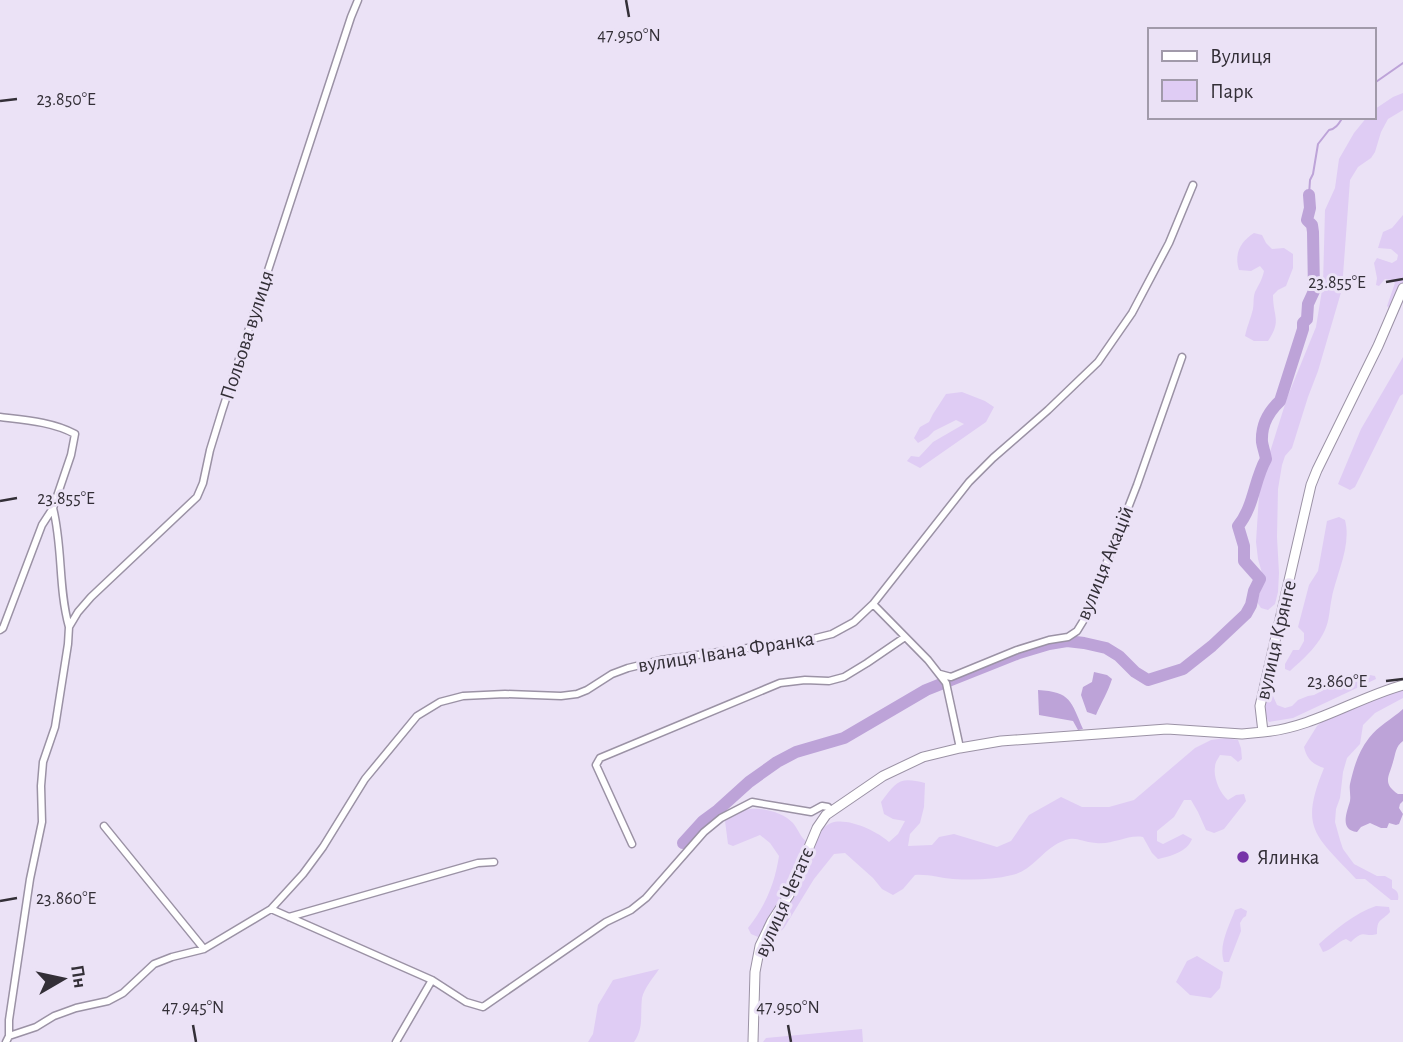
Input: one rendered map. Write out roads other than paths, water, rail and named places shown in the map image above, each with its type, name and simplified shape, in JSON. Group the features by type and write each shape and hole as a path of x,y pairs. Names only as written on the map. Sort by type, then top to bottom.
{"street":[{"name":"Польова вулиця","path":"69,627 91,597 197,497 222,411 358,0"},
{"name":"вулиця Івана Франка","path":"8,1039 54,1016 108,1001 124,993 154,964 204,949 271,909 323,848 365,779 417,716 440,702 463,696 577,694 628,668 661,660 812,639 832,634 853,622 873,604 970,482 1098,362 1132,313 1169,243 1193,185"},
{"name":"вулиця Крянге","path":"831,811 883,776 923,758 960,748 1001,741 1167,729 1242,734 1263,732 1260,706 1311,485 1403,288"},
{"name":"вулиця Акацій","path":"940,674 951,677 1017,650 1077,631 1085,618 1138,485 1182,358"},
{"path":"0,417 33,421 75,434 71,455 53,508 42,525 0,630"},
{"name":"Польова вулиця","path":"8,1039 28,893 42,821 43,762 55,727 68,644 69,627 64,608 59,532 53,508"},
{"path":"873,604 946,683 960,748"},
{"path":"632,844 596,765 600,758 780,683 830,681 844,677 905,637"},
{"path":"1263,732 1306,722 1403,685"},
{"path":"271,909 432,980 466,1002 483,1007 606,922 639,904 704,832 721,818 752,802 811,813 822,806 831,811"},
{"name":"вулиця Четатє","path":"752,1042 755,972 761,946 772,921 789,895 817,828 831,811"},
{"path":"104,826 204,949"},
{"path":"289,917 478,863 494,862"},
{"path":"396,1042 432,980"}],"waterway":[{"path":"1375,83 1403,63"},
{"path":"1309,195 1318,144 1341,119"},
{"path":"683,843 703,821 777,762 796,752 844,738 926,690 1019,653 1067,641 1106,648 1148,680 1183,669 1246,614 1260,579 1244,561 1244,546 1238,526 1247,510 1266,459 1262,442 1264,424 1280,401 1314,291 1313,232 1312,225 1307,220 1309,195"}],"place":[{"name":"Ялинка","path":"1243,857"}]}
